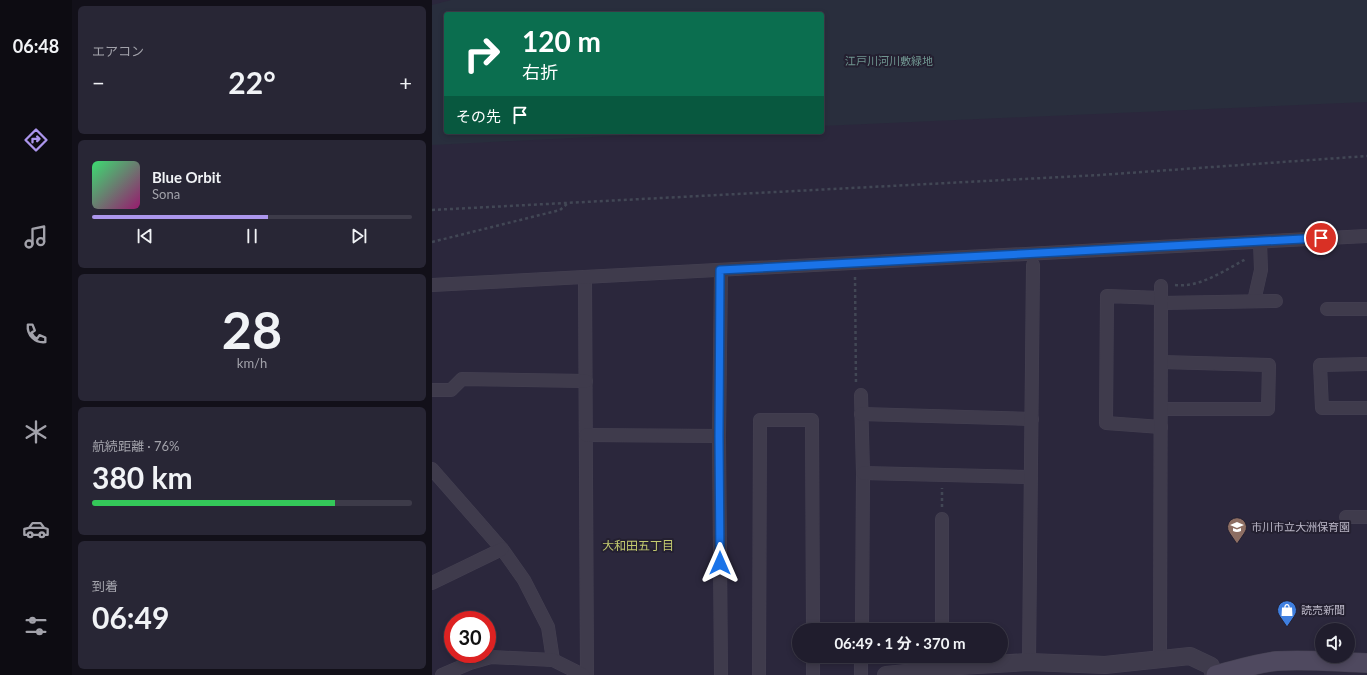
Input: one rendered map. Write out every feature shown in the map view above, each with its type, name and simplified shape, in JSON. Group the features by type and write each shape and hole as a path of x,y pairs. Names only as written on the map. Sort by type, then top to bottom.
{"main road":[{"path":"1215,675 1247,666 1276,661 1367,663"}],"street":[{"path":"432,285 855,263 1260,247 1367,236"},
{"path":"1254,300 1261,270 1260,247"},
{"path":"1029,662 1033,265"},
{"path":"720,270 719,436 721,675"},
{"path":"585,277 587,675"},
{"path":"1161,426 1106,423 1107,296 1161,296 1276,301"},
{"path":"1160,660 1162,409 1161,296"},
{"path":"1327,309 1367,309"},
{"path":"1161,362 1269,365 1268,409 1162,409"},
{"path":"1367,364 1320,365 1322,408 1367,408"},
{"path":"432,390 451,390 462,379 586,381"},
{"path":"861,396 862,623"},
{"path":"861,414 1032,420"},
{"path":"759,675 760,420 812,420 813,623"},
{"path":"586,435 719,436"},
{"path":"432,470 502,549 524,580 548,628 553,660"},
{"path":"862,473 1031,477"},
{"path":"1346,517 1367,518"},
{"path":"942,519 942,623"},
{"path":"432,583 502,549"},
{"path":"1008,662 1104,665 1190,656 1210,666 1215,675"},
{"path":"442,675 470,663 491,657 553,660 583,675"},
{"path":"813,663 813,675"},
{"path":"861,675 862,663"},
{"path":"886,675 927,673 940,663"}],"path":[{"path":"432,210 1100,175 1367,156"},
{"path":"432,242 560,210 568,203"},
{"path":"1161,296 1169,284 1182,286 1204,281 1260,247"},
{"path":"855,263 856,395 861,396"},
{"path":"942,474 942,519"}],"green space":[{"name":"江戸川河川敷緑地","path":"451,0 1367,0 1367,102 824,126 824,12 444,12 444,134 652,134 432,145 432,5"}],"place":[{"name":"市川市立大洲保育園","path":"1237,544"},
{"name":"読売新聞","path":"1287,627"}],"district":[{"name":"大和田五丁目","path":"638,546"}],"route":[{"path":"720,563 720,270 1321,238"}]}
